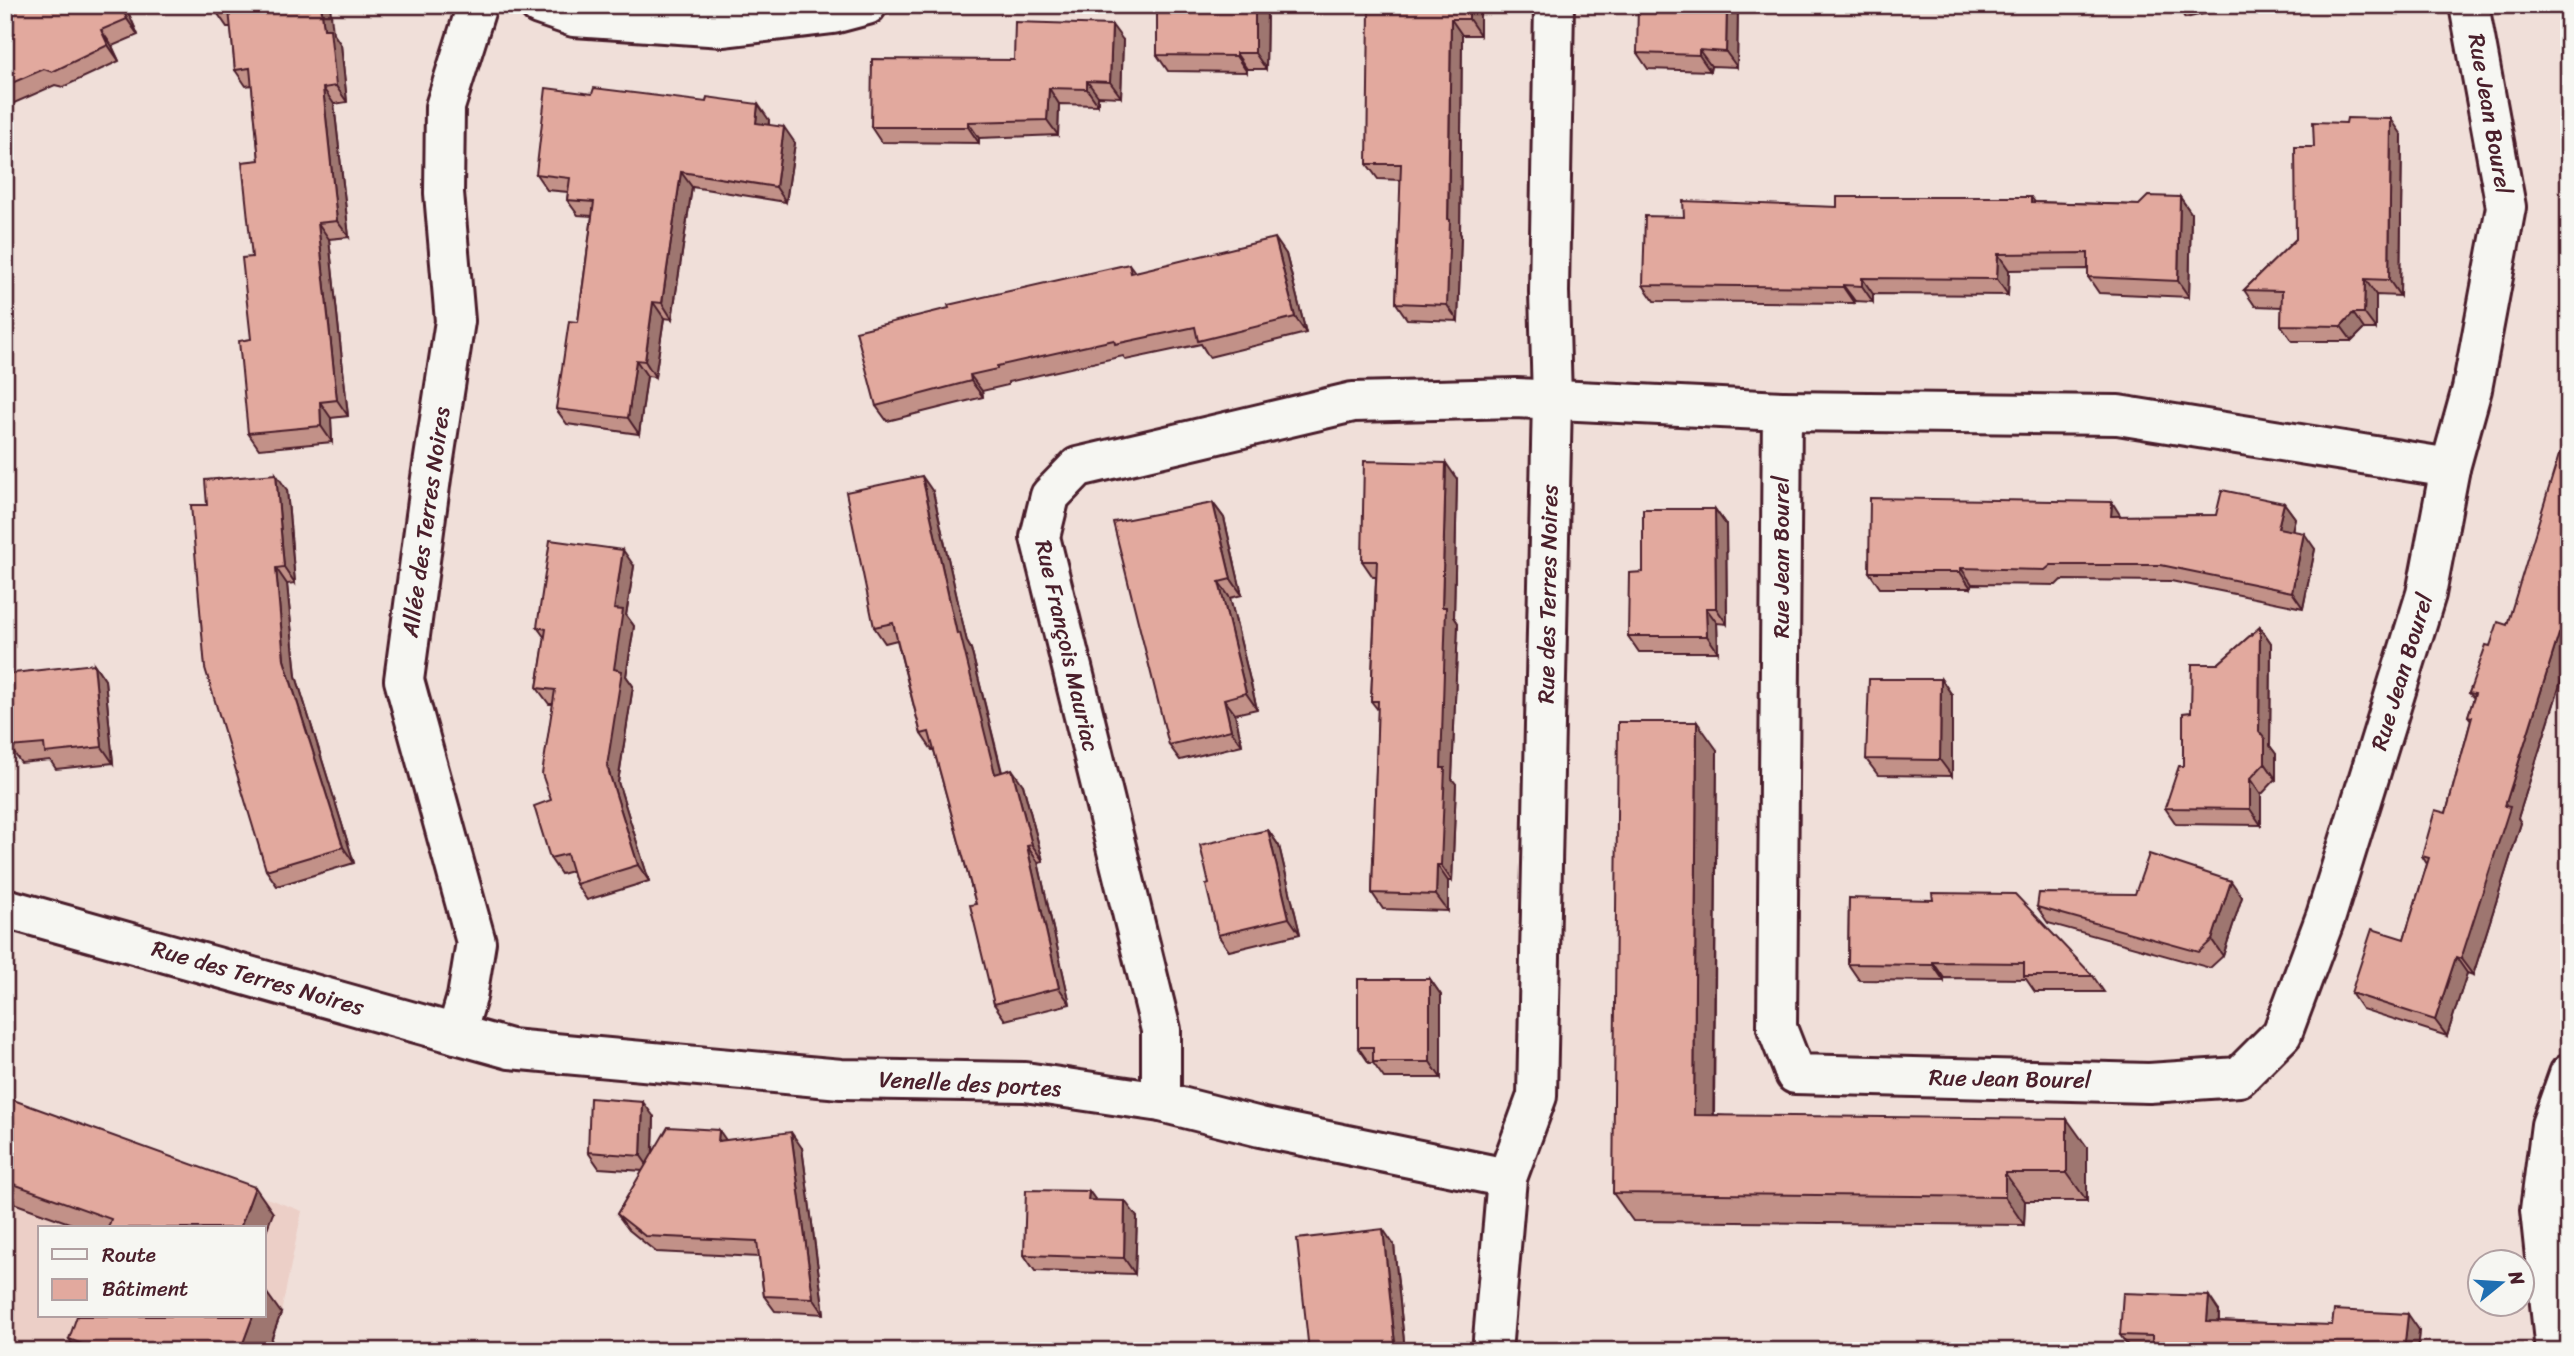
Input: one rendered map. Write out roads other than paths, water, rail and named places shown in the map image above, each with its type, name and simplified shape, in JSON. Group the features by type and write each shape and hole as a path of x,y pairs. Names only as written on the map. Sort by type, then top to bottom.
{"street":[{"name":"Allée des Terres Noires","path":"456,1034 467,997 476,942 404,680 455,321 444,193 445,107 477,5"},
{"path":"539,5 574,17 724,27 833,14 867,5"},
{"name":"Rue des Terres Noires","path":"1492,1351 1507,1178 1537,1096 1552,399 1549,292 1554,5"},
{"name":"Rue Jean Bourel","path":"1782,411 1777,1028 1795,1074 2149,1083 2239,1077 2281,1034 2326,916 2426,594 2450,468 2472,389 2507,207 2469,5"},
{"path":"1552,399 1782,411 2118,415 2450,468"},
{"name":"Rue François Mauriac","path":"1161,1102 1161,1030 1040,537 1050,496 1078,467 1353,402 1552,399"},
{"name":"Rue des Terres Noires","path":"5,908 510,1049"},
{"name":"Venelle des portes","path":"510,1049 841,1079 1025,1082 1161,1102 1260,1128 1507,1178"},
{"path":"2555,1351 2540,1210 2551,1125 2569,1074"}]}
